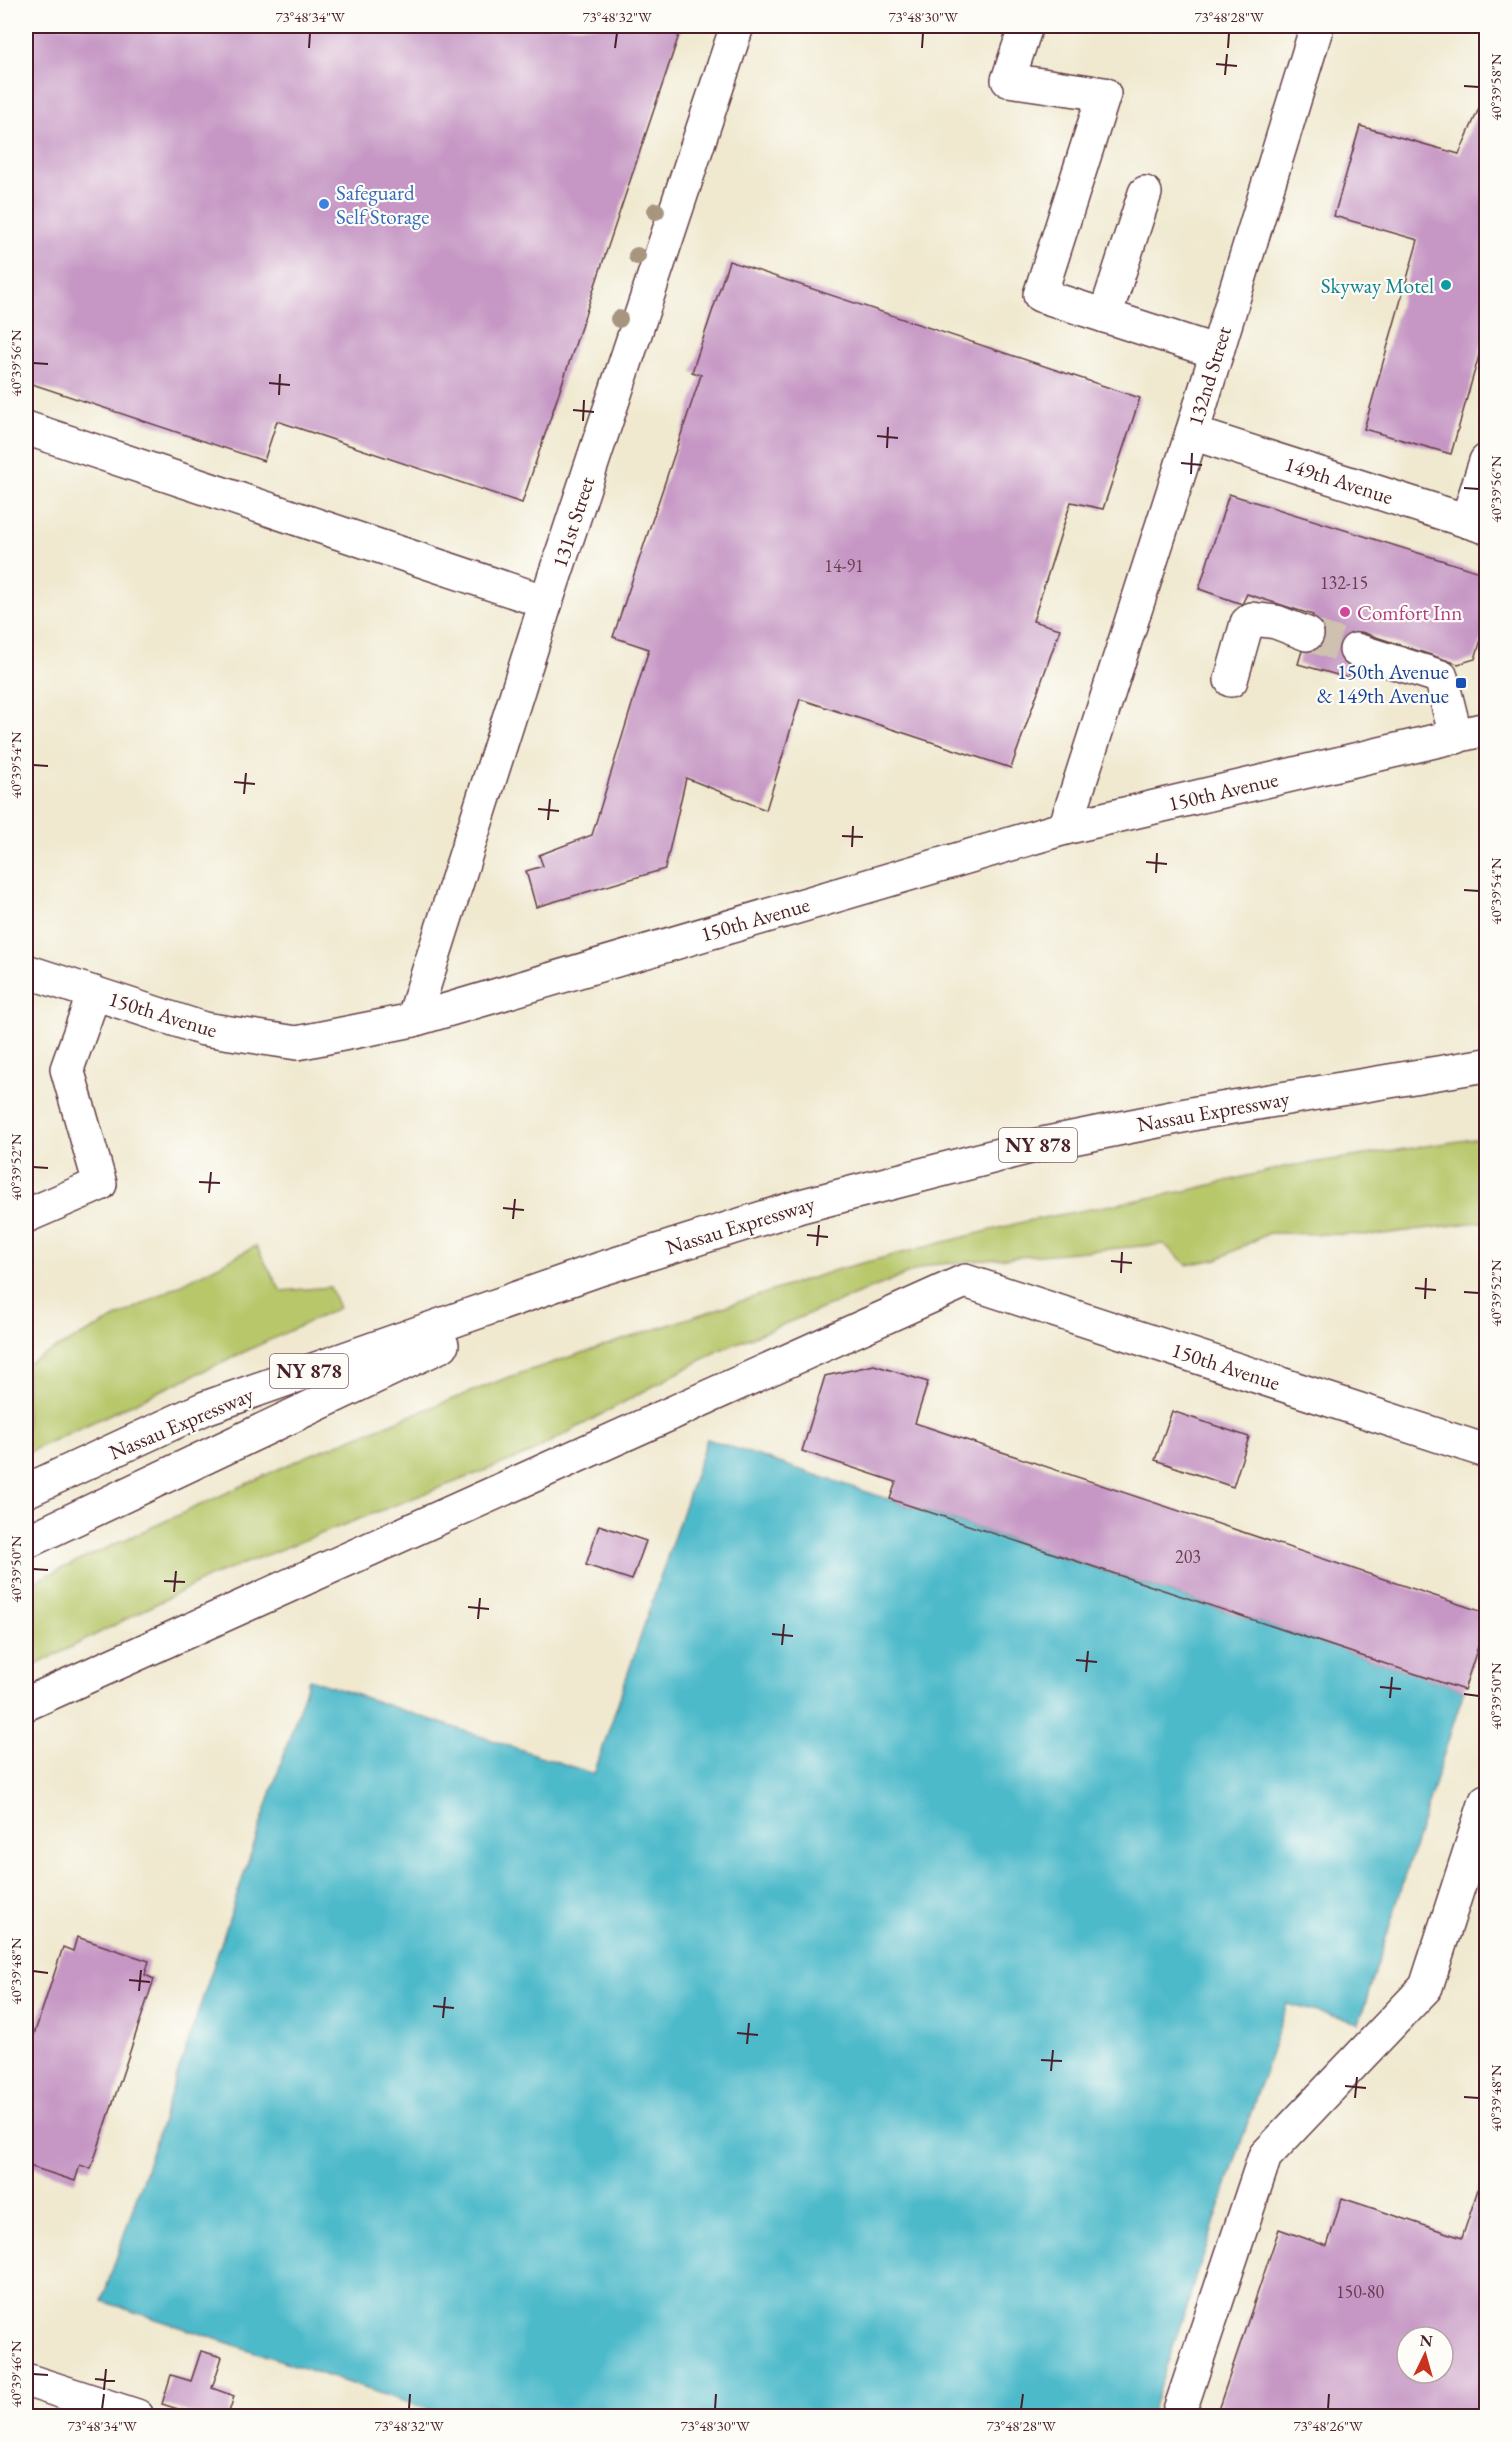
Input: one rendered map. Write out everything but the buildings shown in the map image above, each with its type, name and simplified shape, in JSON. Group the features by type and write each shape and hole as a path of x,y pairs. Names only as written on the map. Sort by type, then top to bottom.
{"main road":[{"name":"131st Street","path":"413,1020 546,602 737,26"},
{"path":"1026,26 1008,80 1104,94 1040,295 1216,352"},
{"name":"132nd Street","path":"1065,828 1192,433 1317,26"},
{"path":"1105,316 1145,193"},
{"path":"26,428 546,602"},
{"name":"149th Avenue","path":"1192,433 1477,524"},
{"path":"1477,524 1486,461"},
{"path":"1231,680 1247,623 1252,619 1276,622 1307,634"},
{"path":"1356,650 1441,677 1471,733"},
{"name":"150th Avenue","path":"26,971 204,1029 297,1043 413,1020 1065,828 1471,733"},
{"path":"26,1216 100,1184 67,1069 94,993"},
{"name":"Nassau Expressway","path":"26,1491 205,1408 600,1269 801,1206 1038,1145 1197,1113 1486,1065"},
{"path":"26,1542 600,1269"},
{"name":"150th Avenue","path":"26,1704 965,1281 1486,1451"},
{"path":"1178,2416 1265,2156 1426,1987 1486,1802"},
{"path":"26,2380 137,2416"}],"green space":[{"path":"1486,1137 1486,1221 1375,1235 1269,1233 1218,1259 1187,1265 1164,1244 929,1265 720,1350 530,1453 209,1577 26,1670 26,1585 307,1456 509,1377 839,1269 1027,1221 1190,1190 1284,1167"},
{"path":"256,1246 281,1291 330,1287 339,1308 26,1453 26,1364"}],"water":[{"path":"707,1439 1464,1690 1359,2023 1287,2004 1150,2416 448,2416 102,2301 309,1679 594,1774"}],"tunnel":[{"path":"1307,634 1356,650"}],"place":[{"name":"Safeguard Self Storage","path":"324,204"},
{"name":"Skyway Motel","path":"1446,285"},
{"name":"Comfort Inn","path":"1345,612"},
{"name":"150th Avenue & 149th Avenue","path":"1461,683"}]}
